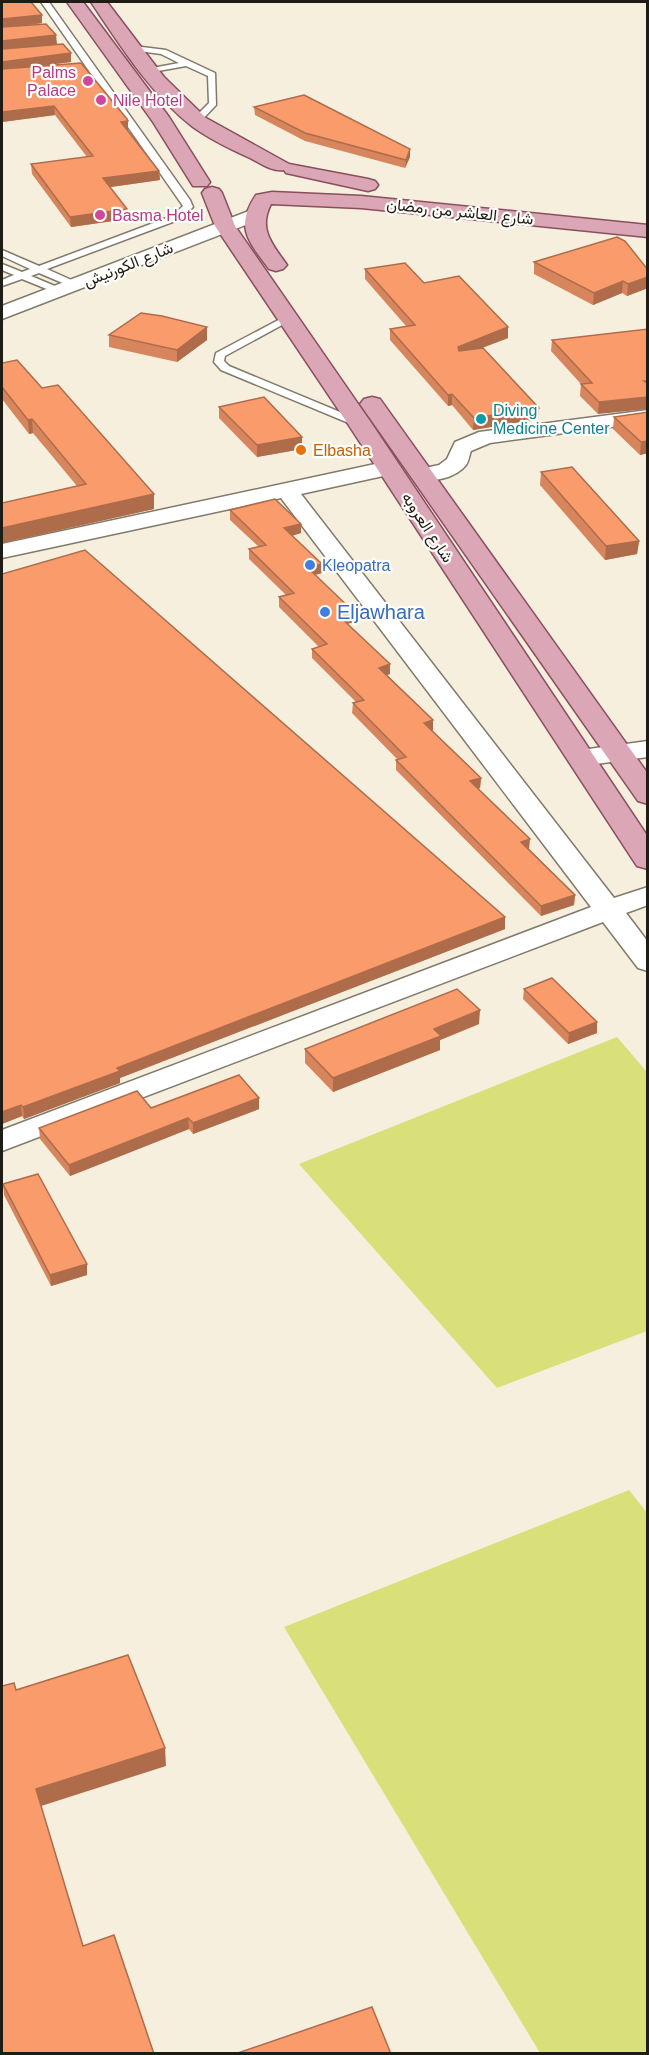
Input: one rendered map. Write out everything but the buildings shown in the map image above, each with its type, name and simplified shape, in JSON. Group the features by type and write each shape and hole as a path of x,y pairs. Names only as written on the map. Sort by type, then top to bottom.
{"main road":[{"path":"75,2 162,121 173,159 233,200 298,189 303,182 301,175 218,135 197,120 150,71 99,2"},
{"path":"110,50 134,48"},
{"path":"234,163 266,162 287,167"},
{"name":"شارع العاشر من رمضان","path":"287,167 444,197 614,209"},
{"name":"شارع العاشر من رمضان","path":"233,200 351,201 648,231"},
{"name":"شارع العروبه","path":"233,200 288,319 648,860"},
{"name":"شارع العروبه","path":"233,200 264,248 648,795"}],"street":[{"name":"شارع الكورنيش","path":"5,306 54,281 233,200"},
{"path":"424,475 446,470 457,462 459,451 465,444 487,437 648,416"},
{"path":"2,551 389,468"},
{"path":"286,489 648,962"},
{"path":"581,759 648,749"},
{"path":"2,1141 648,894"}],"lane":[{"path":"2,267 21,275 54,281 175,218 188,207 173,159 57,26 45,2"},
{"path":"67,48 77,47"},
{"path":"134,48 160,51 212,75 213,103 197,120"},
{"path":"150,71 189,63"},
{"path":"80,66 91,65"},
{"path":"2,253 54,281"},
{"path":"2,283 21,275"},
{"path":"288,319 220,355 219,362 225,368 360,424"}],"green space":[{"path":"617,1037 647,1072 647,1331 497,1388 299,1164"},
{"path":"629,1490 648,1514 647,2053 540,2053 284,1627"}],"place":[{"name":"Palms Palace","path":"88,81"},
{"name":"Nile Hotel","path":"101,100"},
{"name":"Basma Hotel","path":"100,215"},
{"name":"Diving Medicine Center","path":"481,419"},
{"name":"Elbasha","path":"301,450"},
{"name":"Kleopatra","path":"310,565"},
{"name":"Eljawhara","path":"325,612"}]}
